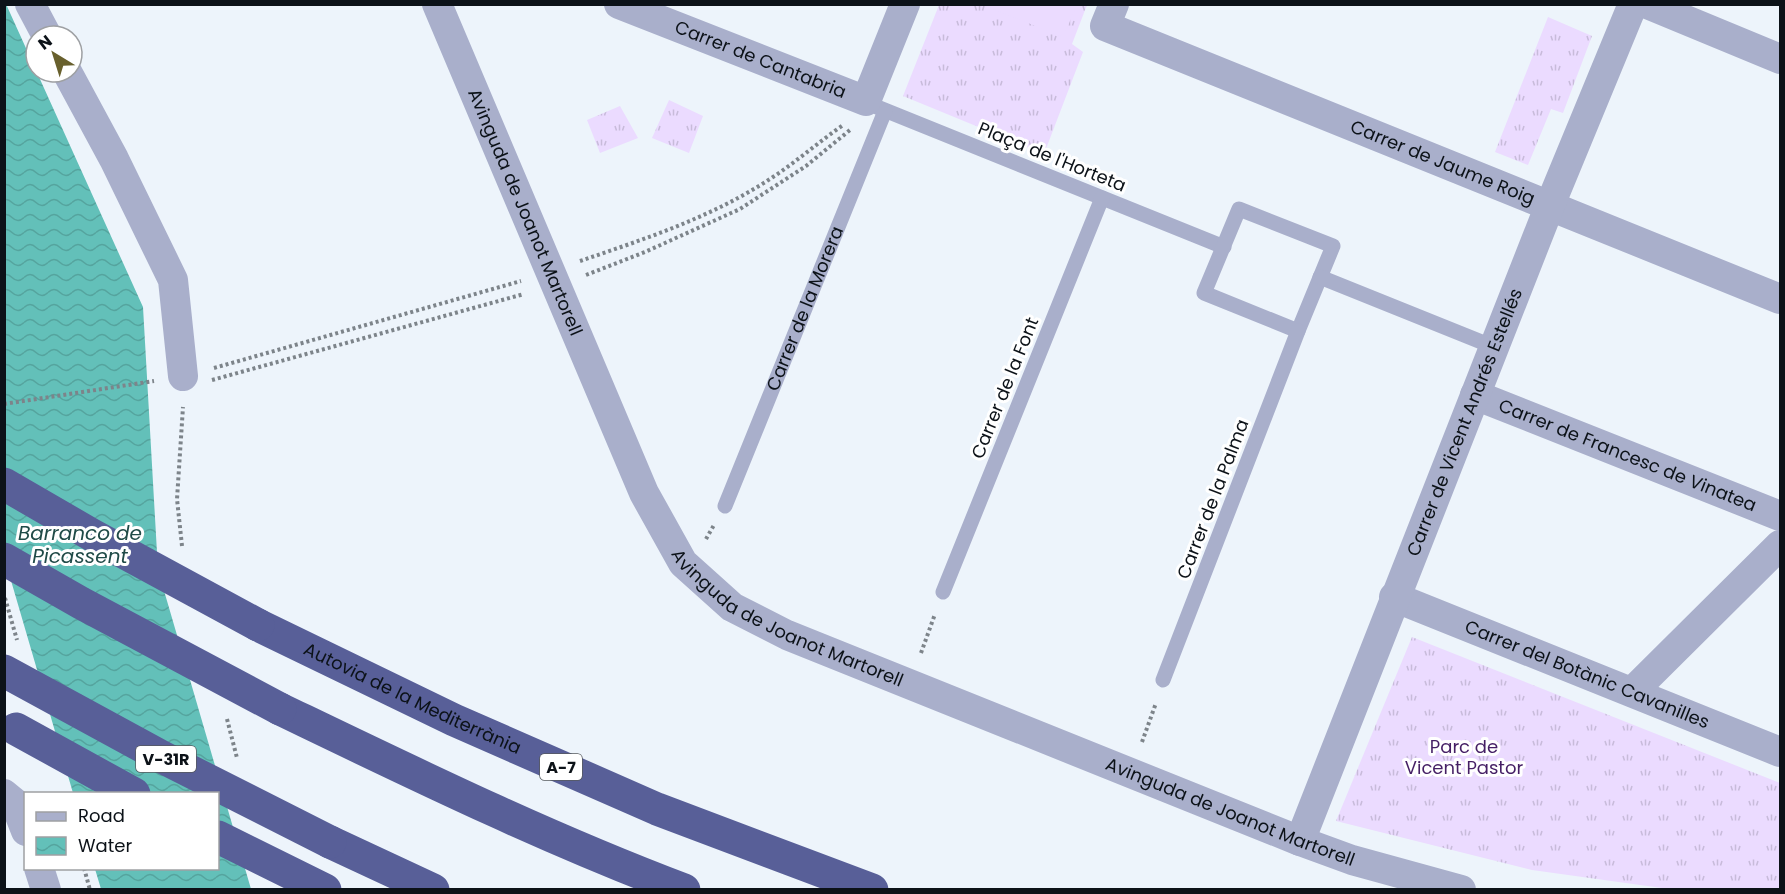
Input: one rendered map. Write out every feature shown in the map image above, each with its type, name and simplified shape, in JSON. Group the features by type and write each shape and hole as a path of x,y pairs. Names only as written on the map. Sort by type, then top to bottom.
{"highway":[{"name":"Autovia de la Mediterrània","path":"4,484 92,535 258,625 454,720 657,809 872,890"},
{"path":"4,559 81,603 280,709 449,789 627,868 684,890"},
{"name":"V-31R","path":"4,670 162,758 330,842 433,890"},
{"name":"V-31R","path":"10,726 130,792"},
{"path":"219,837 325,890"}],"street":[{"path":"30,4 41,24"},
{"name":"Avinguda de Joanot Martorell","path":"437,4 644,493 683,563 732,607 787,635 1300,841 1352,860 1461,890"},
{"name":"Carrer de Cantabria","path":"620,4 875,106"},
{"name":"Carrer de la Morera","path":"875,106 905,4"},
{"name":"Carrer de Vicent Andrés Estellés","path":"1300,841 1550,205 1634,4"},
{"path":"1647,4 1780,59"},
{"name":"Carrer de Jaume Roig","path":"1110,15 1550,205 1780,299"},
{"path":"73,84 114,159 173,280 182,380"},
{"name":"Carrer de Francesc de Vinatea","path":"1475,395 1780,516"},
{"path":"1632,692 1780,545"},
{"name":"Carrer del Botànic Cavanilles","path":"1394,597 1780,752"},
{"path":"4,794 15,803 24,826"},
{"path":"40,870 46,890"}],"lane":[{"name":"Plaça de l'Horteta","path":"875,106 1224,247"},
{"name":"Carrer de la Morera","path":"725,506 875,106"},
{"name":"Carrer de la Font","path":"943,592 1102,198"},
{"path":"1239,209 1333,246 1320,277 1298,331 1204,293 1239,209"},
{"path":"1320,277 1494,346"},
{"name":"Carrer de la Palma","path":"1163,680 1298,331"}],"path":[{"path":"586,275 645,252 740,209 806,166 865,119 875,106"},
{"path":"4,404 182,380 524,294"},
{"path":"921,653 943,592"},
{"path":"1142,741 1163,680"},
{"path":"85,870 90,890"}],"green space":[{"path":"1077,4 1063,37 983,5"},
{"path":"939,5 1087,5 1072,44 1083,52 1044,154 903,96"},
{"path":"1548,17 1592,36 1563,113 1551,109 1528,165 1495,152"},
{"path":"669,100 703,116 689,153 652,138"},
{"path":"620,106 638,138 600,153 587,120"},
{"name":"Parc de Vicent Pastor","path":"1412,637 1780,783 1780,889 1669,889 1532,870 1336,821"}],"water":[{"name":"Barranco de Picassent","path":"6,4 24,44 24,84 42,84 143,307 158,570 251,889 101,889 95,870 219,870 219,792 73,792 5,560 4,5"}]}
